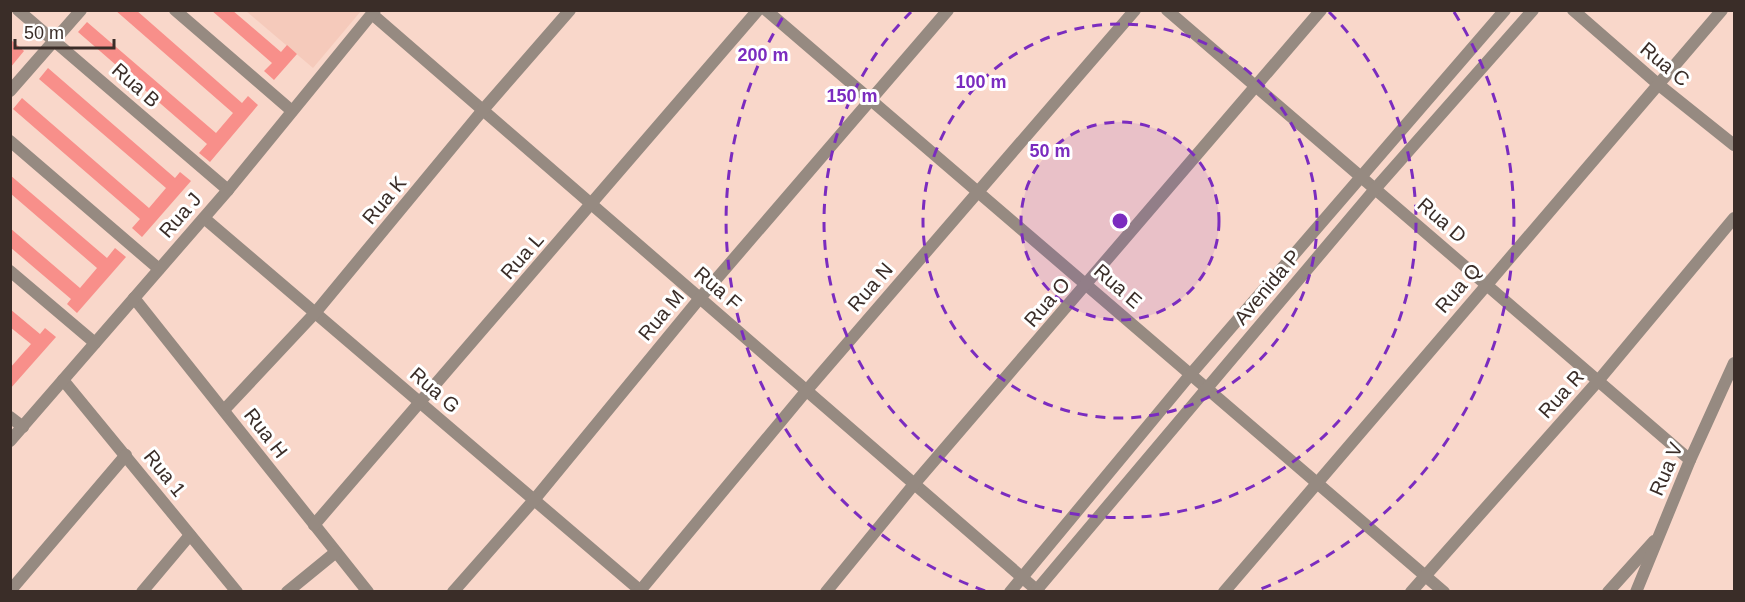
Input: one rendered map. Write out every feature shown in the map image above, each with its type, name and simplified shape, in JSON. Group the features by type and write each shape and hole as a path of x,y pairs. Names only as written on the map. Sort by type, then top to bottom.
{"street":[{"name":"Rua B","path":"18,10 228,190"},
{"path":"10,91 81,10"},
{"path":"175,10 292,111"},
{"name":"Rua K","path":"224,410 315,313 482,111 570,10"},
{"name":"Rua L","path":"314,525 421,404 758,10"},
{"name":"Rua E","path":"766,10 1444,591"},
{"name":"Rua M","path":"453,591 534,500 700,298 948,10"},
{"name":"Rua N","path":"640,591 807,390 1135,10"},
{"name":"Rua D","path":"1167,10 1690,460"},
{"name":"Rua O","path":"826,591 915,483 1321,10"},
{"name":"Avenida P","path":"1010,591 1190,375 1505,10"},
{"name":"Avenida P","path":"1037,591 1375,189 1533,10"},
{"name":"Rua C","path":"1573,10 1659,85 1734,145"},
{"name":"Rua Q","path":"1224,591 1722,10"},
{"name":"Rua J","path":"10,441 228,190 373,12"},
{"name":"Rua F","path":"373,12 482,111 915,483 1037,591"},
{"path":"10,141 159,269"},
{"name":"Rua G","path":"204,218 640,591"},
{"name":"Rua R","path":"1411,591 1598,381 1734,219"},
{"path":"10,271 95,343"},
{"name":"Rua H","path":"134,298 368,591"},
{"name":"Rua V","path":"1636,591 1690,460 1734,363"},
{"name":"Rua 1","path":"63,380 237,591"},
{"path":"10,417 22,427"},
{"path":"10,591 126,455"},
{"path":"142,591 190,535"},
{"path":"1608,591 1659,536"},
{"path":"287,591 336,552"}],"shaded area":[{"path":"246,11 361,11 313,68"}],"building":[{"path":"115,10 136,10 242,103 248,96 258,105 210,162 199,153 207,144 78,32 87,22 216,133 233,113"},
{"path":"211,10 232,10 281,52 287,45 297,54 274,80 264,71 272,63"},
{"path":"10,39 24,51 10,68"},
{"path":"48,68 175,178 180,172 191,181 142,237 132,228 140,219 13,109 22,98 149,208 166,188 39,79"},
{"path":"10,175 107,258 115,248 126,257 77,313 67,304 71,299 10,247 10,228 80,288 97,268 10,193"},
{"path":"10,309 40,334 45,328 56,337 10,389 10,368 31,344 10,327"}]}
